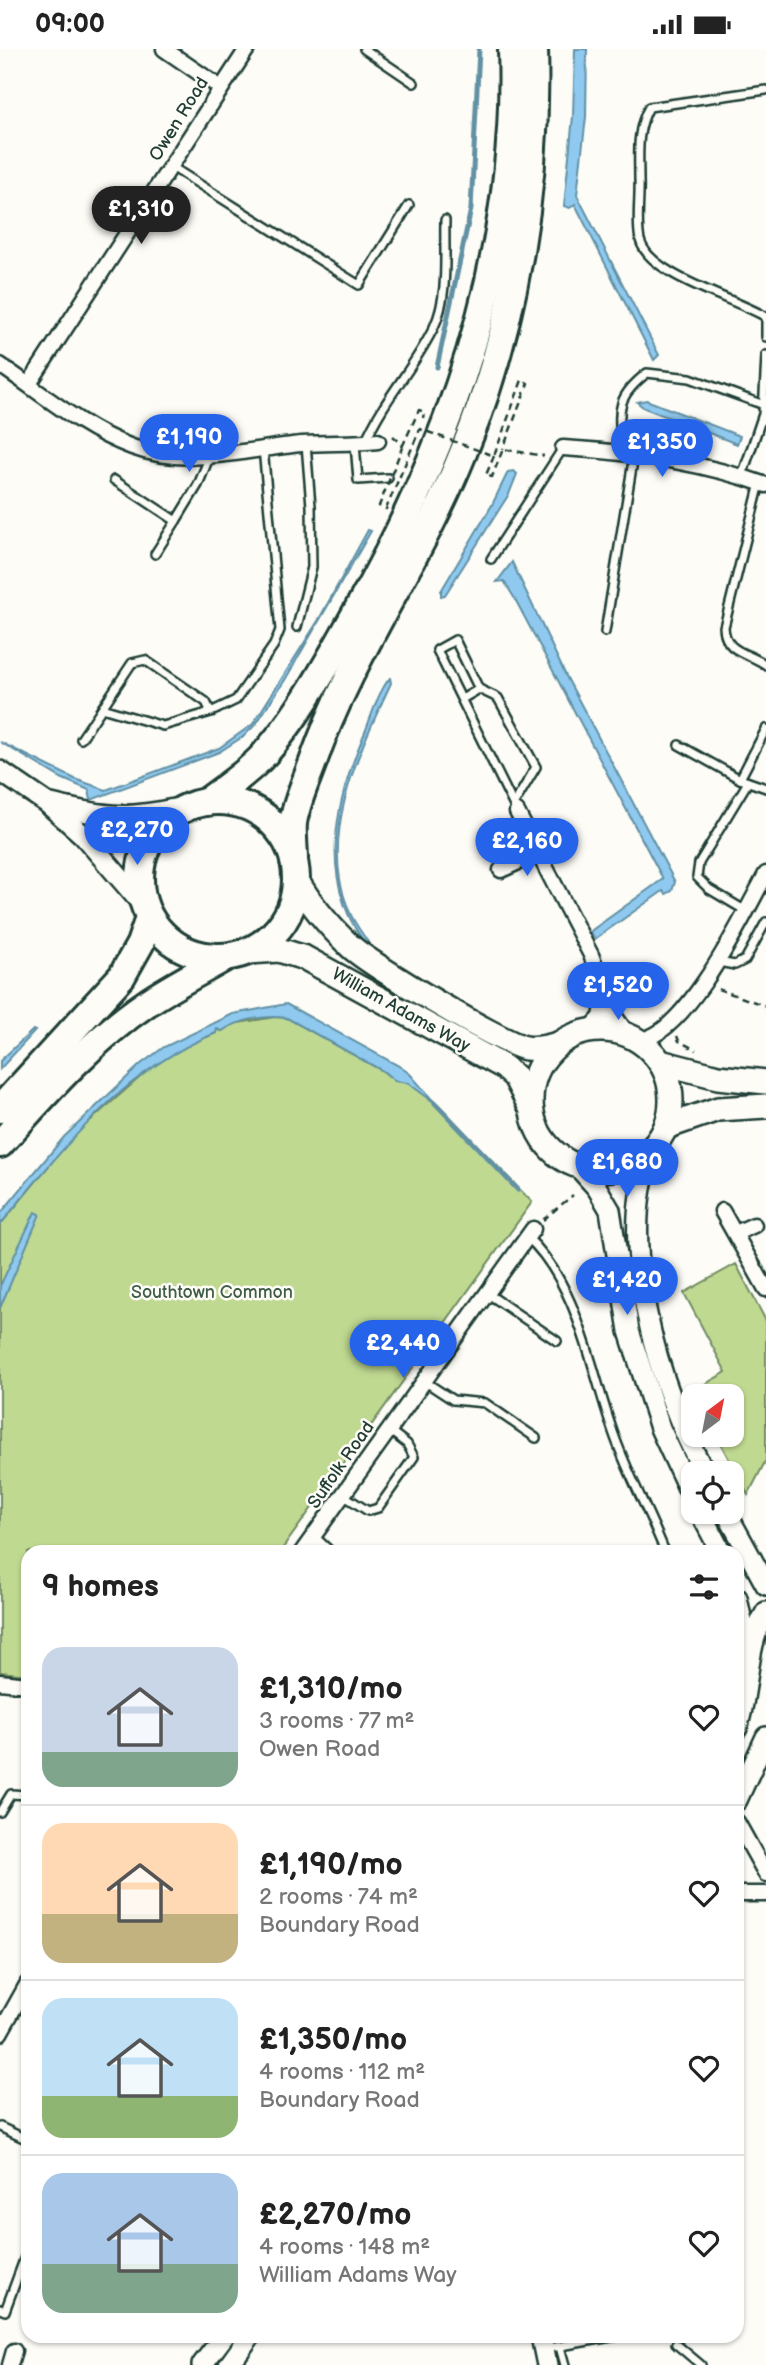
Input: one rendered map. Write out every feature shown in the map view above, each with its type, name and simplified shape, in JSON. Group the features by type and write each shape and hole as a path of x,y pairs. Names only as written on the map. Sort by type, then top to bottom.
{"highway":[{"path":"237,954 203,956 182,949 163,936 147,912 140,887 140,866 146,847 157,830 171,816 197,804 238,778 280,736 342,638 429,471 463,378 490,280 506,178 512,49"},
{"path":"0,1144 37,1103 112,1030 146,1004 268,940 283,923 293,902 293,822 322,735 463,453 495,359 522,232 531,164 534,49"},
{"path":"197,804 229,801 251,808 270,821 285,839 295,869"},
{"path":"0,1109 122,976 140,944 147,912"}],"main road":[{"name":"William Adams Way","path":"295,869 307,899 352,948 389,973 513,1044 541,1049 558,1044"},
{"name":"William Adams Way","path":"237,954 279,950 328,969 503,1067 522,1089 531,1108"},
{"path":"660,1062 671,1094 666,1127 652,1150 636,1161 618,1169 579,1168 563,1161 547,1145 536,1128 531,1108 533,1084 542,1062 558,1044 588,1031 615,1031 633,1038 660,1062 718,1077 766,1082"},
{"path":"666,1127 718,1109 766,1106"}],"street":[{"path":"164,49 221,88"},
{"name":"Owen Road","path":"29,384 247,49"},
{"path":"0,365 57,407 132,447 158,453 209,458 263,448 366,443"},
{"path":"563,448 628,454 715,468 763,484"},
{"path":"0,771 47,803 100,852 147,912"},
{"path":"47,803 97,815 131,818 197,804"},
{"path":"516,808 591,955 614,1015 633,1038 659,1035 683,1010 717,962 766,874"},
{"path":"501,870 538,853"},
{"path":"588,1031 601,1017 606,991"},
{"path":"652,1150 637,1200 648,1331 679,1418 699,1461"},
{"path":"579,1168 597,1188 610,1210 629,1331 660,1429 681,1474"},
{"path":"722,1211 766,1289"},
{"path":"736,1233 754,1225"},
{"name":"Suffolk Road","path":"307,1545 530,1233"},
{"path":"706,1524 716,1545"},
{"path":"733,1524 766,1585"},
{"path":"312,1539 318,1545"},
{"path":"744,1596 765,1616 750,1659 744,1704"},
{"path":"744,1631 750,1659"},
{"path":"0,1682 21,1684"},
{"path":"744,1785 766,1737"},
{"path":"744,1835 766,1874"},
{"path":"744,1894 766,1894"},
{"path":"0,2033 21,1999"},
{"path":"202,2365 219,2343"},
{"path":"229,2365 245,2343"}],"lane":[{"path":"364,49 414,83"},
{"path":"766,90 649,107 639,134 640,241 650,256 675,277 725,296 766,317 766,337"},
{"path":"172,167 359,285 409,205"},
{"path":"388,478 358,480 366,443 378,412 435,326 442,299 445,220"},
{"path":"742,477 764,411 766,355"},
{"path":"605,632 628,454 621,400 631,385 647,373 690,377 764,411"},
{"path":"297,627 312,567 306,444"},
{"path":"102,708 163,726 211,712 236,699 274,645 280,630 263,448"},
{"path":"491,559 563,448"},
{"path":"155,554 198,485 209,458"},
{"path":"114,480 176,521"},
{"path":"763,484 724,627 724,637 733,649 766,665"},
{"path":"455,640 479,689 498,698 536,767 516,808 437,650 455,640"},
{"path":"81,739 132,663 145,660 206,702 211,712"},
{"path":"462,699 479,689"},
{"path":"746,911 709,889 698,877 699,863 744,781 766,729"},
{"path":"679,745 744,781 766,787"},
{"path":"717,962 735,965 745,960 766,922"},
{"path":"530,1233 564,1287 617,1441 662,1545"},
{"path":"487,1293 557,1341"},
{"path":"424,1381 453,1400 485,1403 537,1439"},
{"path":"343,1495 368,1511 378,1508 414,1457 407,1444 389,1430"},
{"path":"0,1812 11,1794 21,1795"},
{"path":"0,2127 21,2137"},
{"path":"0,2309 5,2311 21,2268"},
{"path":"548,2349 580,2343"},
{"path":"676,2344 701,2365"},
{"path":"548,2349 565,2365"}],"path":[{"path":"522,380 528,383 492,477 486,475 494,456 522,380"},
{"path":"419,409 424,412 420,429 386,509 379,506 419,409"},
{"path":"420,429 494,456"},
{"path":"503,449 547,456 563,448"},
{"path":"715,988 766,1006"},
{"path":"680,1027 677,1034 679,1041 704,1053"},
{"path":"530,1233 573,1195"},
{"path":"659,1273 674,1272"}],"green space":[{"name":"Southtown Common","path":"275,1017 287,1018 384,1072 395,1081 408,1082 438,1104 532,1202 285,1545 21,1545 21,1674 0,1672 0,1308 5,1292 0,1288 0,1225 75,1134 154,1065 185,1046 216,1033 217,1029 222,1031 232,1024"},
{"path":"736,1264 766,1321 766,1460 748,1495 744,1488 744,1461 730,1461 722,1447 744,1447 744,1384 705,1384 726,1372 684,1293"}],"water":[{"path":"575,49 587,49 586,117 577,195 659,355 654,360 575,204 570,208 564,206 573,116"},
{"path":"646,400 740,436 737,444 644,408 637,402"},
{"path":"514,471 517,474 509,494 445,595 441,596 441,591 492,505 508,472"},
{"path":"368,530 371,531 285,680 256,724 244,736 219,752 91,800 89,790 61,778 0,742 75,779 106,790 219,748 253,724 318,621"},
{"path":"512,562 567,678 675,882 672,891 666,894 663,891 595,939 590,933 592,930 663,879 515,599 504,581 497,582"},
{"path":"390,678 391,683 356,764 340,822 340,880 348,908 370,945 368,948 352,922 342,896 336,869 336,842 339,814 354,759 379,697"},
{"path":"286,1004 399,1066 410,1074 435,1103 408,1083 395,1081 383,1071 287,1018 271,1017 245,1021 222,1031 217,1029 216,1033 152,1068 123,1090 71,1141 0,1225 0,1214 64,1137 141,1064 164,1047 233,1014"},
{"path":"35,1031 0,1069 0,1061"},
{"path":"35,1212 40,1214 0,1308 0,1286"}],"waterway":[{"path":"437,367 471,209 479,49"},
{"path":"435,1103 518,1190"}]}
